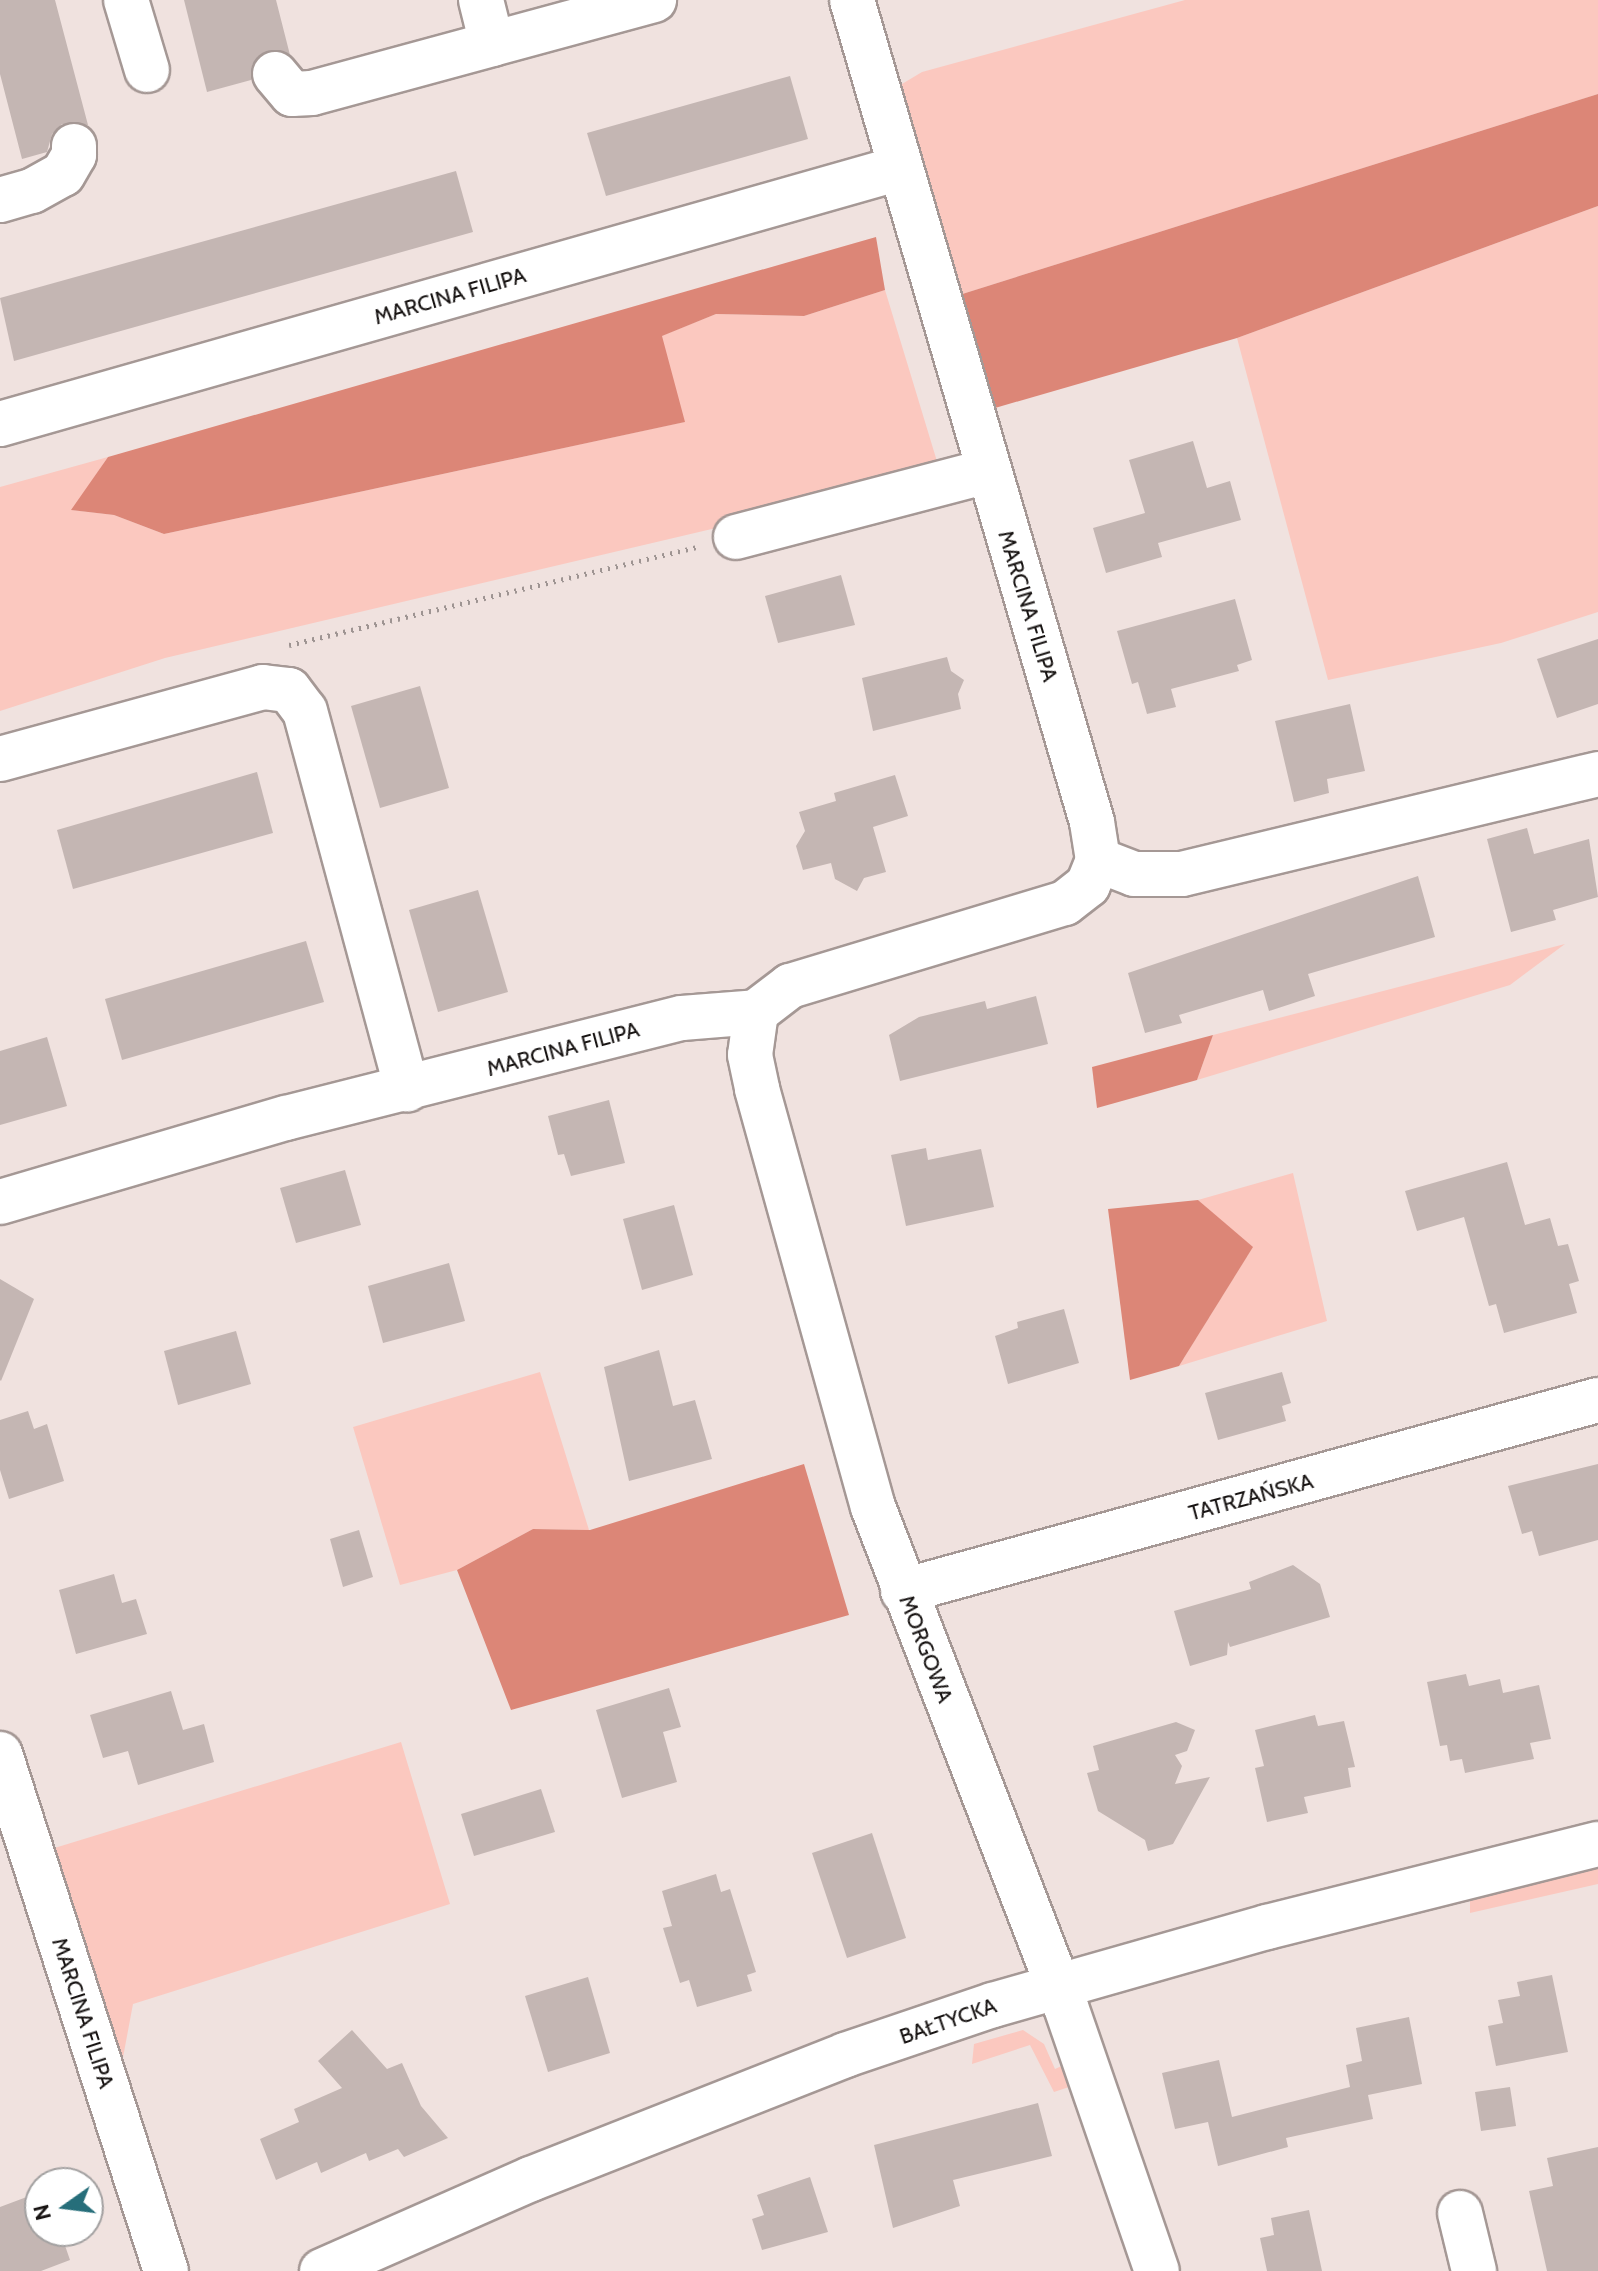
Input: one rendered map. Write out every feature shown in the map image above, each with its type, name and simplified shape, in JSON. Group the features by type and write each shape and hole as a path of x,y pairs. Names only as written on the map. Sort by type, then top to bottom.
{"street":[{"path":"126,0 147,70"},
{"path":"481,0 492,44"},
{"path":"275,74 292,94 312,93 654,0"},
{"name":"MARCINA FILIPA","path":"852,0 1092,822 1098,860"},
{"path":"0,200 32,191 63,174 74,155 74,146"},
{"name":"MARCINA FILIPA","path":"0,424 900,168"},
{"path":"736,537 988,471"},
{"path":"0,759 263,687 289,690 305,711 407,1089"},
{"path":"756,1012 790,986 1065,903 1088,885 1098,860 1134,874 1182,874 1598,774"},
{"name":"MARCINA FILIPA","path":"0,1202 286,1118 682,1018 756,1012"},
{"name":"MORGOWA","path":"756,1012 750,1055 757,1089 865,1480 903,1591 1057,1985 1157,2271"},
{"name":"TATRZAŃSKA","path":"903,1591 1598,1400"},
{"name":"MARCINA FILIPA","path":"0,1754 13,1843 166,2271"},
{"name":"BAŁTYCKA","path":"322,2271 531,2179 845,2055 1057,1985 1598,1844"},
{"path":"1460,2213 1474,2271"}],"path":[{"path":"274,648 736,537"}],"shaded area":[{"path":"1185,0 1598,0 1598,94 956,296 897,87 922,72"},
{"path":"1598,94 1598,206 1237,338 995,408 956,296"},
{"path":"1598,206 1598,612 1501,643 1328,680 1237,338"},
{"path":"876,237 885,290 804,316 716,314 662,336 685,422 164,534 114,515 71,510 108,457"},
{"path":"885,290 939,468 716,528 165,658 0,711 0,487 108,457 72,510 114,515 164,534 684,422 661,336 716,314 804,316"},
{"path":"1565,944 1510,985 1197,1080 1213,1035"},
{"path":"1213,1035 1197,1080 1097,1108 1092,1067"},
{"path":"1293,1173 1327,1321 1179,1366 1252,1248 1198,1200"},
{"path":"1198,1200 1253,1247 1179,1366 1130,1380 1108,1209"},
{"path":"540,1372 589,1530 533,1529 457,1570 400,1585 353,1427"},
{"path":"804,1464 849,1615 511,1710 457,1570 533,1529 590,1530"},
{"path":"401,1742 450,1904 133,2004 118,2084 48,1850"},
{"path":"1598,1865 1598,1884 1470,1913 1470,1894"},
{"path":"1023,2030 1044,2044 1055,2069 1064,2065 1072,2086 1054,2092 1030,2045 972,2064 974,2044"}],"building":[{"path":"0,0 55,0 88,125 62,124 52,134 47,152 22,159 0,74"},
{"path":"184,0 276,0 290,55 270,50 252,65 251,80 207,92"},
{"path":"790,76 808,139 606,196 587,133"},
{"path":"456,171 473,232 14,361 0,298"},
{"path":"1193,441 1207,488 1230,481 1241,520 1158,543 1162,557 1106,573 1093,528 1145,513 1129,460"},
{"path":"841,575 855,625 778,643 765,596"},
{"path":"1235,599 1252,660 1237,665 1239,671 1171,689 1176,707 1147,714 1138,682 1132,684 1117,631"},
{"path":"1598,639 1598,704 1557,718 1537,659"},
{"path":"947,657 951,671 964,680 958,694 961,709 873,731 862,678"},
{"path":"420,686 449,788 380,808 351,706"},
{"path":"1350,704 1365,771 1327,779 1329,793 1294,802 1275,721"},
{"path":"257,772 273,833 73,889 57,830"},
{"path":"895,775 908,816 873,827 886,872 864,878 857,891 835,879 831,863 803,870 796,846 805,831 799,812 836,801 834,793"},
{"path":"1527,828 1534,854 1589,839 1598,897 1553,910 1556,920 1511,932 1487,839"},
{"path":"1418,876 1435,937 1308,974 1315,996 1269,1011 1263,990 1179,1015 1182,1023 1145,1033 1128,973"},
{"path":"478,890 508,992 438,1012 409,910"},
{"path":"306,941 324,1002 122,1060 105,999"},
{"path":"1036,996 1048,1044 900,1081 889,1035 919,1017 985,1001 987,1009"},
{"path":"47,1037 67,1106 0,1125 0,1051"},
{"path":"609,1100 625,1163 571,1176 564,1154 558,1155 548,1116"},
{"path":"926,1148 928,1160 981,1149 994,1207 906,1226 891,1155"},
{"path":"1507,1162 1525,1225 1550,1218 1558,1246 1568,1244 1579,1281 1569,1284 1577,1313 1504,1333 1496,1304 1489,1306 1464,1217 1417,1231 1405,1191"},
{"path":"345,1170 361,1225 296,1243 280,1188"},
{"path":"674,1205 693,1275 642,1290 623,1219"},
{"path":"449,1263 465,1321 383,1343 368,1286"},
{"path":"0,1279 34,1299 1,1381 0,1380"},
{"path":"1064,1309 1079,1363 1008,1384 995,1336 1018,1328 1017,1322"},
{"path":"236,1331 251,1384 178,1405 164,1351"},
{"path":"659,1350 673,1406 695,1400 712,1459 629,1481 604,1367"},
{"path":"1282,1372 1291,1403 1282,1406 1286,1421 1218,1440 1205,1393"},
{"path":"28,1411 34,1429 47,1424 64,1481 9,1499 0,1470 0,1420"},
{"path":"1598,1464 1598,1540 1539,1556 1532,1531 1522,1534 1508,1486"},
{"path":"359,1530 373,1577 343,1587 330,1539"},
{"path":"1293,1565 1320,1584 1330,1617 1230,1647 1228,1642 1227,1655 1190,1666 1174,1611 1251,1589 1249,1582"},
{"path":"114,1574 122,1603 136,1599 147,1634 76,1654 59,1590"},
{"path":"1466,1674 1469,1686 1500,1679 1503,1693 1539,1685 1551,1739 1530,1743 1534,1759 1465,1773 1462,1759 1450,1761 1447,1745 1440,1746 1427,1682"},
{"path":"669,1688 681,1727 663,1732 677,1782 622,1798 596,1710"},
{"path":"171,1691 183,1730 204,1724 214,1762 138,1785 128,1751 103,1758 90,1715"},
{"path":"1315,1715 1318,1726 1344,1721 1355,1767 1348,1768 1351,1787 1304,1797 1308,1813 1267,1822 1255,1768 1264,1766 1255,1730"},
{"path":"1176,1722 1195,1730 1187,1751 1175,1755 1182,1766 1175,1784 1210,1777 1173,1844 1148,1851 1145,1840 1098,1811 1087,1773 1099,1770 1093,1746"},
{"path":"541,1789 555,1832 474,1856 461,1814"},
{"path":"872,1833 906,1938 847,1958 812,1853"},
{"path":"716,1874 721,1892 730,1889 756,1972 747,1975 752,1991 697,2007 689,1980 680,1983 663,1928 672,1926 662,1891"},
{"path":"1552,1975 1568,2052 1496,2066 1488,2026 1503,2023 1498,2000 1520,1996 1517,1982"},
{"path":"588,1977 610,2053 548,2072 525,1996"},
{"path":"1409,2017 1422,2084 1368,2095 1373,2119 1286,2138 1288,2147 1218,2166 1208,2122 1175,2129 1162,2073 1219,2060 1232,2117 1350,2087 1346,2065 1362,2061 1356,2028"},
{"path":"352,2030 387,2069 402,2063 421,2106 448,2138 404,2157 398,2149 369,2161 366,2153 321,2173 317,2162 276,2180 260,2139 299,2122 294,2109 342,2088 318,2061"},
{"path":"1510,2087 1516,2126 1481,2131 1475,2092"},
{"path":"1038,2103 1052,2156 953,2180 960,2206 893,2228 874,2145"},
{"path":"1598,2147 1598,2271 1547,2271 1529,2191 1553,2186 1547,2158"},
{"path":"810,2177 828,2232 762,2250 752,2219 764,2215 757,2195"},
{"path":"24,2198 24,2247 66,2247 70,2260 41,2271 0,2271 0,2207"},
{"path":"1309,2210 1322,2271 1267,2271 1260,2238 1274,2235 1271,2218"}]}
